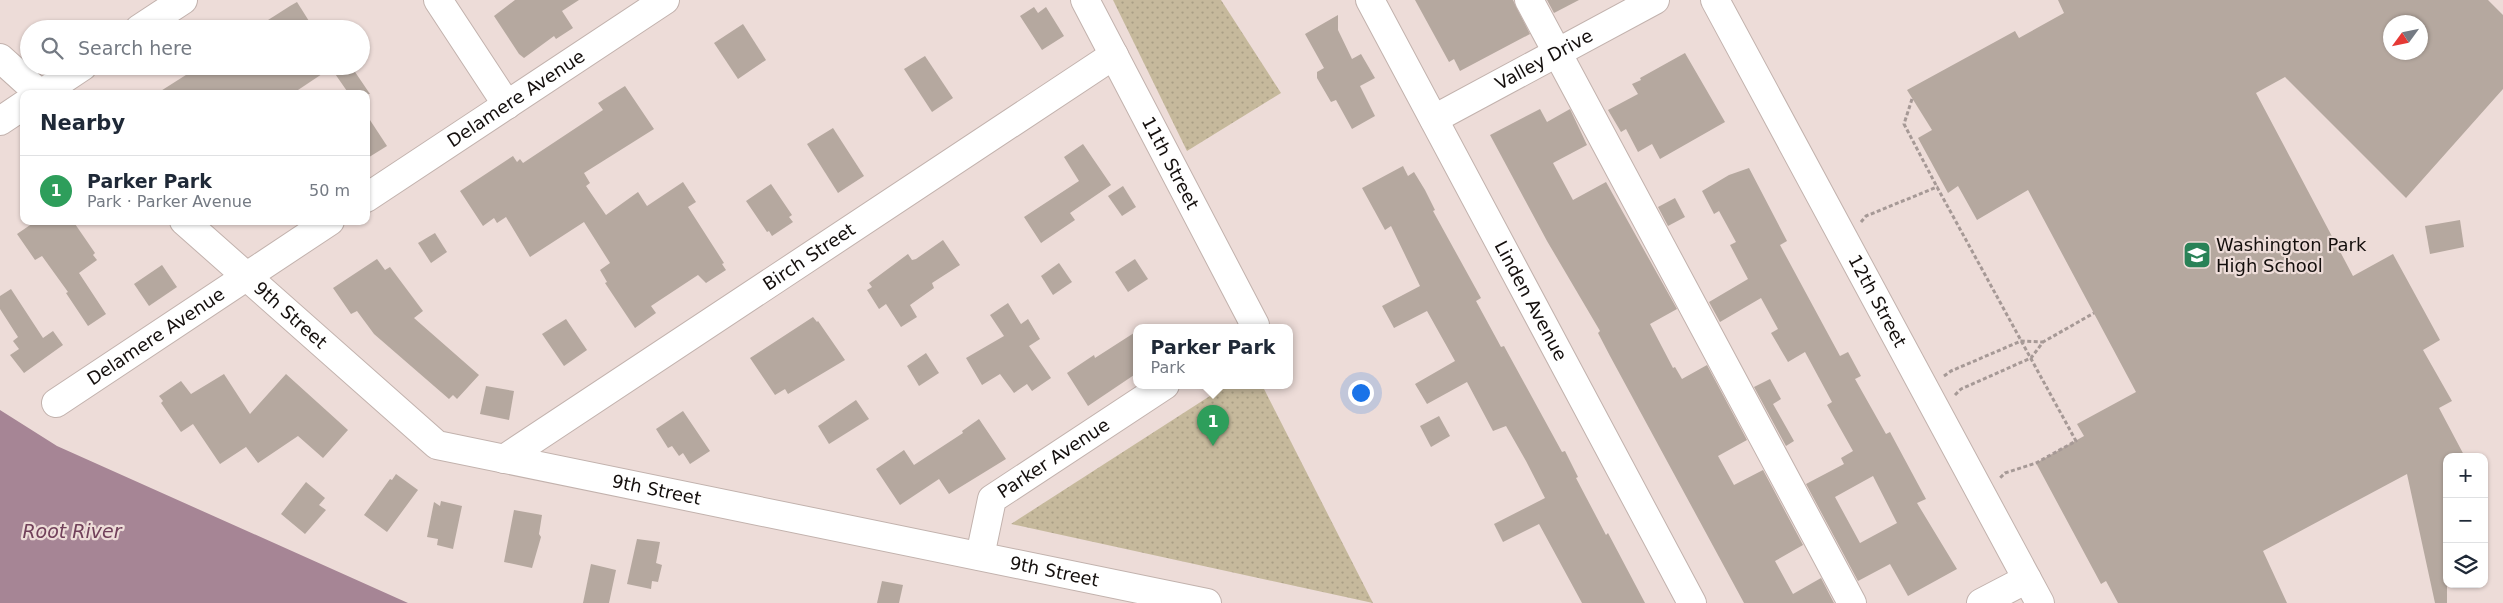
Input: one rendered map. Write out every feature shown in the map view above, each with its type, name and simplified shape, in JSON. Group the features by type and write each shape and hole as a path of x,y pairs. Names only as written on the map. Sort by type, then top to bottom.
{"street":[{"path":"438,0 507,105"},
{"name":"Delamere Avenue","path":"370,195 665,0"},
{"name":"11th Street","path":"1085,0 1253,324"},
{"name":"Linden Avenue","path":"1370,0 1692,603"},
{"path":"1529,0 1852,603"},
{"name":"Valley Drive","path":"1434,119 1655,0"},
{"name":"12th Street","path":"1716,0 2040,603"},
{"path":"150,20 167,4"},
{"name":"Birch Street","path":"504,458 1114,55"},
{"path":"0,58 36,90"},
{"path":"47,90 70,75"},
{"path":"0,121 20,108"},
{"name":"9th Street","path":"189,225 437,445 1207,603"},
{"name":"Delamere Avenue","path":"56,403 324,225"},
{"name":"Parker Avenue","path":"980,556 992,499 1159,389"},
{"path":"1981,603 2027,579"}],"path":[{"path":"1912,99 1904,124 2076,441 2036,463 2005,473 1981,495"},
{"path":"1844,239 1866,216 1937,187"},
{"path":"1931,402 2030,358 2043,342 2094,313"},
{"path":"1931,402 1951,370 2021,341 2043,342"}],"shaded area":[{"path":"1113,0 1221,0 1281,93 1187,151"},
{"path":"1221,389 1264,389 1373,603 1011,524"}],"water":[{"name":"Root River","path":"0,410 57,446 408,603 0,603"}],"building":[{"path":"515,0 579,0 562,11 573,28 556,39 554,36 524,58 519,54 494,16"},
{"path":"1415,0 1513,0 1530,34 1460,71 1454,59 1449,62"},
{"path":"1547,0 1579,0 1554,13"},
{"name":"Washington Park High School","path":"2058,0 2488,0 2503,15 2503,89 2406,198 2285,77 2256,93 2353,276 2393,254 2440,340 2423,350 2452,401 2439,408 2463,453 2443,453 2443,588 2447,588 2447,603 2435,603 2407,474 2263,551 2287,603 2118,603 2106,581 2101,584 2036,463 2084,436 2077,424 2136,392 2028,190 1977,220 1958,186 1948,193 1918,138 1932,130 1907,90 2015,31 2019,38 2064,13"},
{"path":"297,2 308,20 268,20"},
{"path":"1034,7 1038,13 1046,7 1064,36 1042,50 1020,16"},
{"path":"1338,15 1338,30 1352,59 1361,54 1375,78 1360,86 1375,116 1352,129 1336,100 1331,102 1317,78 1317,72 1324,68 1305,34"},
{"path":"743,24 766,60 738,79 714,43"},
{"path":"1685,53 1725,122 1660,159 1652,144 1638,152 1626,129 1621,132 1608,110 1638,94 1632,84 1641,80 1640,78"},
{"path":"925,56 953,98 932,112 904,69"},
{"path":"186,75 320,75 298,90 162,90"},
{"path":"336,75 357,75 367,90 346,90"},
{"path":"625,86 654,129 584,173 590,183 586,186 606,215 638,192 647,206 683,182 696,202 688,207 724,263 722,264 726,270 706,283 698,275 651,306 656,313 635,328 605,283 607,282 600,270 610,263 584,222 530,257 506,217 497,223 494,218 483,226 460,191 513,156 517,162 520,159 523,163 603,110 598,103"},
{"path":"1540,109 1547,122 1570,109 1587,145 1553,163 1573,200 1606,182 1677,309 1650,324 1673,368 1675,367 1682,379 1707,365 1747,440 1718,456 1734,485 1763,470 1803,545 1775,561 1793,594 1821,578 1834,603 1744,603 1610,356 1598,333 1600,331 1547,241 1490,135"},
{"path":"370,120 387,146 370,157"},
{"path":"833,128 864,176 838,193 807,144"},
{"path":"1083,144 1111,185 1070,213 1075,220 1041,243 1024,217 1079,181 1064,157"},
{"path":"1403,166 1408,176 1414,172 1425,190 1435,210 1433,211 1481,298 1476,301 1501,347 1504,346 1562,452 1565,451 1578,477 1576,478 1606,535 1608,533 1645,603 1582,603 1539,524 1503,542 1494,524 1545,498 1526,461 1506,426 1493,431 1467,382 1427,404 1415,384 1455,361 1427,311 1394,328 1382,306 1420,286 1391,226 1385,230 1362,188"},
{"path":"1749,168 1787,241 1780,245 1840,356 1848,352 1861,376 1855,379 1886,434 1890,432 1926,499 1917,503 1957,569 1908,596 1890,564 1858,581 1806,484 1844,464 1841,458 1853,451 1827,405 1832,402 1805,352 1788,362 1771,333 1778,329 1761,298 1720,322 1709,302 1748,279 1730,245 1736,242 1719,211 1714,214 1702,191 1729,175","holes":["1873,476 1897,523 1860,543 1835,497"]},
{"path":"771,184 792,215 789,217 793,222 772,236 769,231 767,232 746,201"},
{"path":"1123,186 1136,207 1122,216 1108,196"},
{"path":"1675,198 1685,217 1668,226 1658,207"},
{"path":"2460,220 2464,247 2430,254 2425,226"},
{"path":"30,225 76,225 95,253 93,255 97,260 79,273 106,314 88,326 66,293 68,292 42,256 35,260 17,234"},
{"path":"435,233 447,252 431,263 418,243"},
{"path":"943,240 960,265 932,283 934,288 910,305 917,317 901,327 886,304 879,309 867,290 872,287 869,283 908,254 912,260 916,259"},
{"path":"377,259 385,270 390,267 423,311 414,318 479,375 457,399 453,395 449,399 374,334 357,311 351,314 333,288"},
{"path":"1135,259 1148,279 1128,292 1115,272"},
{"path":"1059,263 1072,282 1053,295 1041,276"},
{"path":"162,265 177,287 149,306 134,284"},
{"path":"11,289 43,338 53,331 63,345 24,373 10,355 19,349 13,341 18,337 0,309 0,296"},
{"path":"1008,303 1021,324 1028,319 1040,339 1029,346 1051,378 1032,391 1027,384 1014,393 1000,374 982,385 966,358 1004,336 990,315"},
{"path":"813,317 818,321 845,360 788,394 785,389 775,395 750,358"},
{"path":"566,319 587,350 564,366 542,334"},
{"path":"1133,334 1133,376 1088,406 1067,373 1094,355 1095,358"},
{"path":"926,353 939,373 919,386 907,366"},
{"path":"224,374 250,414 286,374 348,430 323,458 298,436 258,463 246,447 220,464 193,424 181,432 161,403 163,401 159,396 181,381 191,394"},
{"path":"1770,379 1781,399 1773,404 1794,441 1786,446 1754,387"},
{"path":"486,386 514,391 509,420 480,414"},
{"path":"856,400 869,419 829,444 818,426"},
{"path":"683,411 710,451 690,464 683,453 679,456 672,446 668,448 656,429"},
{"path":"1439,416 1450,436 1431,447 1420,426"},
{"path":"979,419 1006,459 949,494 939,479 900,505 876,469 904,450 914,465 963,433 962,431"},
{"path":"396,474 418,490 387,532 364,515 390,479 392,480"},
{"path":"306,482 325,498 319,505 326,510 305,534 281,514"},
{"path":"441,501 462,506 453,549 437,545 438,539 427,537 434,502 440,506"},
{"path":"514,510 542,515 539,534 541,537 532,568 504,562"},
{"path":"637,539 660,542 656,563 662,565 658,582 652,581 651,589 627,584"},
{"path":"591,564 616,570 609,603 583,603"},
{"path":"882,581 903,585 899,603 877,603"}],"place":[{"name":"Washington Park High School","path":"2197,255"},
{"name":"Parker Park","path":"1213,446"}]}
